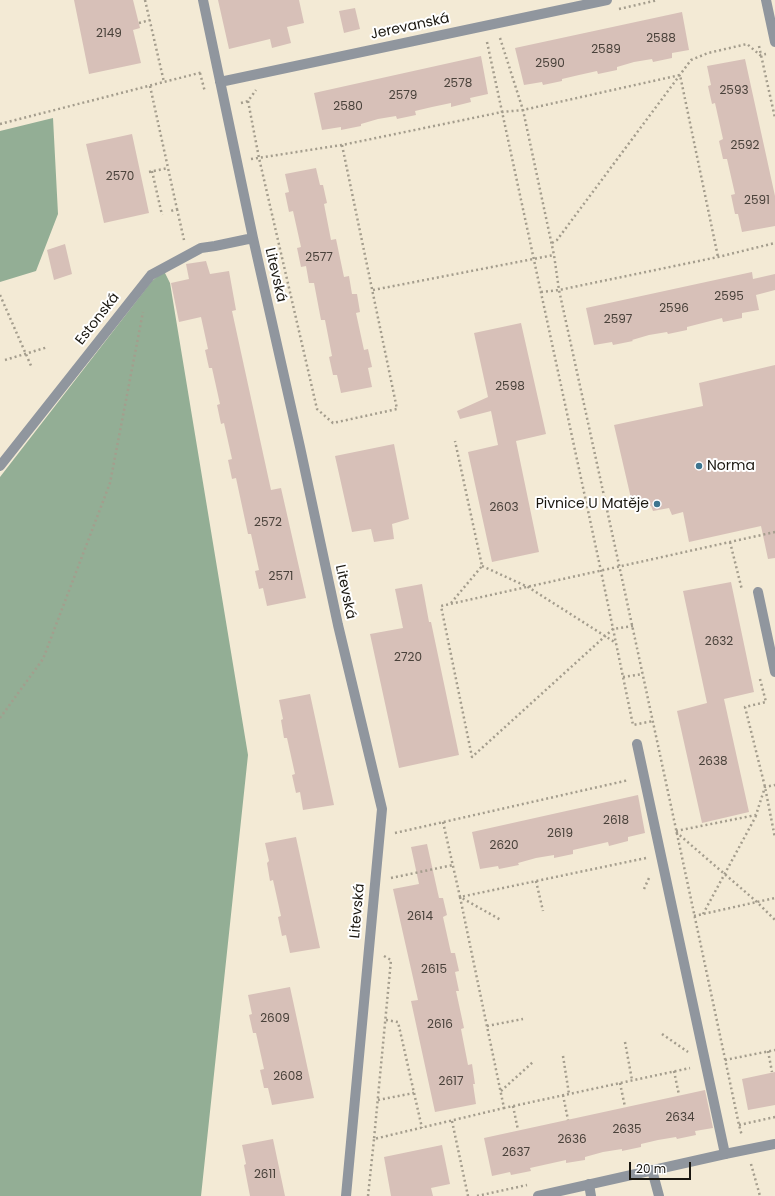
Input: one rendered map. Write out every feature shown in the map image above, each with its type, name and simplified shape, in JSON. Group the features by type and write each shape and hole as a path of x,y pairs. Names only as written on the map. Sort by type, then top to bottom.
{"street":[{"name":"Litevská","path":"203,0 236,161 338,625 382,809 346,1196"},
{"name":"Jerevanská","path":"220,82 606,0"},
{"path":"766,0 775,42"},
{"name":"Estonská","path":"0,466 151,275 201,248 253,238"},
{"path":"758,592 775,672"},
{"path":"637,744 726,1154"},
{"path":"538,1196 775,1144"},
{"path":"652,1170 659,1196"},
{"path":"589,1184 591,1196"}],"path":[{"path":"145,0 164,82"},
{"path":"138,23 150,20"},
{"path":"496,23 523,110 552,243 559,290 633,626 739,1125 775,1117"},
{"path":"484,26 602,571 633,726 653,721"},
{"path":"552,243 557,240 691,60 708,53 747,44 760,55 775,118"},
{"path":"760,55 768,53"},
{"path":"0,124 217,68"},
{"path":"236,161 342,145 502,112 523,110 680,75"},
{"path":"680,75 718,257"},
{"path":"150,86 188,255"},
{"path":"248,101 258,158 317,409 333,423 397,409 342,145"},
{"path":"162,215 151,171 168,168"},
{"path":"171,211 177,209"},
{"path":"541,292 559,290 718,257 775,243"},
{"path":"373,290 554,255"},
{"path":"0,295 32,368"},
{"path":"0,718 43,659 110,483 144,306"},
{"path":"5,360 48,347"},
{"path":"455,441 482,566"},
{"path":"633,626 613,629 472,757 441,606 775,532"},
{"path":"730,542 742,594"},
{"path":"482,566 528,587 616,643"},
{"path":"450,604 482,566"},
{"path":"623,677 643,674"},
{"path":"759,674 766,702 745,707 765,787 775,838"},
{"path":"388,834 629,780"},
{"path":"765,787 775,785"},
{"path":"702,914 756,815 765,787"},
{"path":"676,831 756,815"},
{"path":"443,822 504,1108"},
{"path":"676,831 757,902 775,920"},
{"path":"460,897 661,855"},
{"path":"644,889 661,855"},
{"path":"385,880 452,865"},
{"path":"536,881 543,911"},
{"path":"460,897 501,920"},
{"path":"694,916 775,898"},
{"path":"368,1196 391,960 380,953"},
{"path":"487,1026 523,1019"},
{"path":"386,1020 398,1022 422,1128"},
{"path":"662,1034 706,1064"},
{"path":"625,1042 632,1080"},
{"path":"374,1139 513,1106 775,1050"},
{"path":"768,1051 772,1072"},
{"path":"563,1056 569,1094"},
{"path":"500,1092 533,1062"},
{"path":"674,1071 679,1095"},
{"path":"620,1083 625,1107"},
{"path":"378,1100 414,1092"},
{"path":"563,1095 568,1120"},
{"path":"513,1106 518,1130"},
{"path":"452,1121 468,1196"}],"green space":[{"path":"53,118 58,214 36,271 0,282 0,131"},
{"path":"164,271 170,283 248,755 201,1196 0,1196 0,477 152,281"}],"building":[{"path":"74,0 133,0 140,28 133,30 141,63 89,74"},
{"path":"218,0 299,0 304,23 287,27 291,43 272,48 270,39 229,49"},
{"path":"355,8 360,29 344,33 339,11"},
{"path":"682,12 689,50 672,53 672,58 653,62 652,59 634,62 617,67 617,70 598,74 597,71 543,85 542,82 524,85 515,48"},
{"path":"481,56 488,94 470,98 471,102 451,107 451,103 432,107 415,111 416,115 397,119 396,116 378,119 361,124 361,126 341,130 341,127 322,130 314,93"},
{"path":"745,59 775,196 775,226 742,232 738,214 735,214 731,195 735,194 727,159 723,159 719,141 723,139 715,103 712,104 708,86 711,85 707,66"},
{"path":"132,134 149,213 104,223 86,144"},
{"path":"316,168 320,185 323,185 327,203 324,204 331,240 336,239 344,277 349,276 352,294 357,294 360,312 356,313 364,350 368,349 372,367 368,368 372,387 341,393 337,375 333,375 329,357 332,356 325,320 321,320 314,283 309,283 306,266 301,267 297,248 301,247 293,211 289,212 285,193 289,192 285,174"},
{"path":"65,244 72,274 54,280 47,250"},
{"path":"206,261 210,274 229,271 236,310 232,311 271,490 281,488 306,598 267,606 263,588 259,589 255,571 259,570 251,534 248,534 236,478 232,479 228,460 232,459 224,423 221,424 217,405 220,404 212,368 209,368 205,350 208,349 201,317 179,322 171,283 189,279 186,264"},
{"path":"752,272 753,279 775,274 775,290 756,295 759,310 742,313 742,318 723,322 722,318 687,327 687,330 668,334 667,332 649,335 632,340 633,341 613,345 612,342 594,345 586,308"},
{"path":"521,323 546,434 516,441 539,552 492,562 468,452 498,445 491,411 460,419 457,411 488,397 474,333"},
{"name":"Norma","path":"775,365 775,558 768,559 761,526 689,542 683,512 672,515 669,508 653,511 651,506 633,507 614,425 703,406 699,383"},
{"path":"394,444 409,519 392,524 394,539 374,542 371,529 352,532 335,456"},
{"path":"731,582 754,692 724,699 749,812 702,823 677,711 707,703 683,591"},
{"path":"422,584 459,755 399,768 370,634 403,628 395,589"},
{"path":"310,694 334,805 303,810 300,792 296,793 292,775 295,774 287,738 284,738 281,720 283,719 279,700"},
{"path":"638,795 645,833 628,837 628,841 609,846 608,842 573,850 573,854 554,858 554,855 536,858 518,863 519,865 499,869 498,866 480,869 472,832"},
{"path":"296,837 320,948 290,953 286,935 282,936 278,917 281,916 273,880 270,881 267,863 269,861 265,843"},
{"path":"427,844 439,898 443,898 447,915 443,917 451,953 455,953 459,971 455,972 459,991 456,991 464,1028 461,1029 468,1065 472,1064 476,1104 435,1112 411,1001 418,1000 393,889 419,884 411,847"},
{"path":"290,987 314,1098 272,1105 268,1088 264,1088 260,1070 264,1069 256,1033 253,1033 249,1015 252,1014 248,995"},
{"path":"775,1072 775,1105 748,1110 742,1079"},
{"path":"705,1090 713,1128 695,1131 696,1135 677,1139 676,1137 658,1140 641,1144 641,1147 622,1151 622,1149 603,1152 585,1157 585,1160 566,1163 566,1160 530,1168 531,1171 511,1175 510,1172 492,1176 484,1138"},
{"path":"273,1139 285,1196 250,1196 242,1145"},
{"path":"442,1145 450,1184 431,1188 433,1196 391,1196 384,1157"}],"place":[{"name":"Norma","path":"699,466"},
{"name":"Pivnice U Matěje","path":"657,504"}]}
